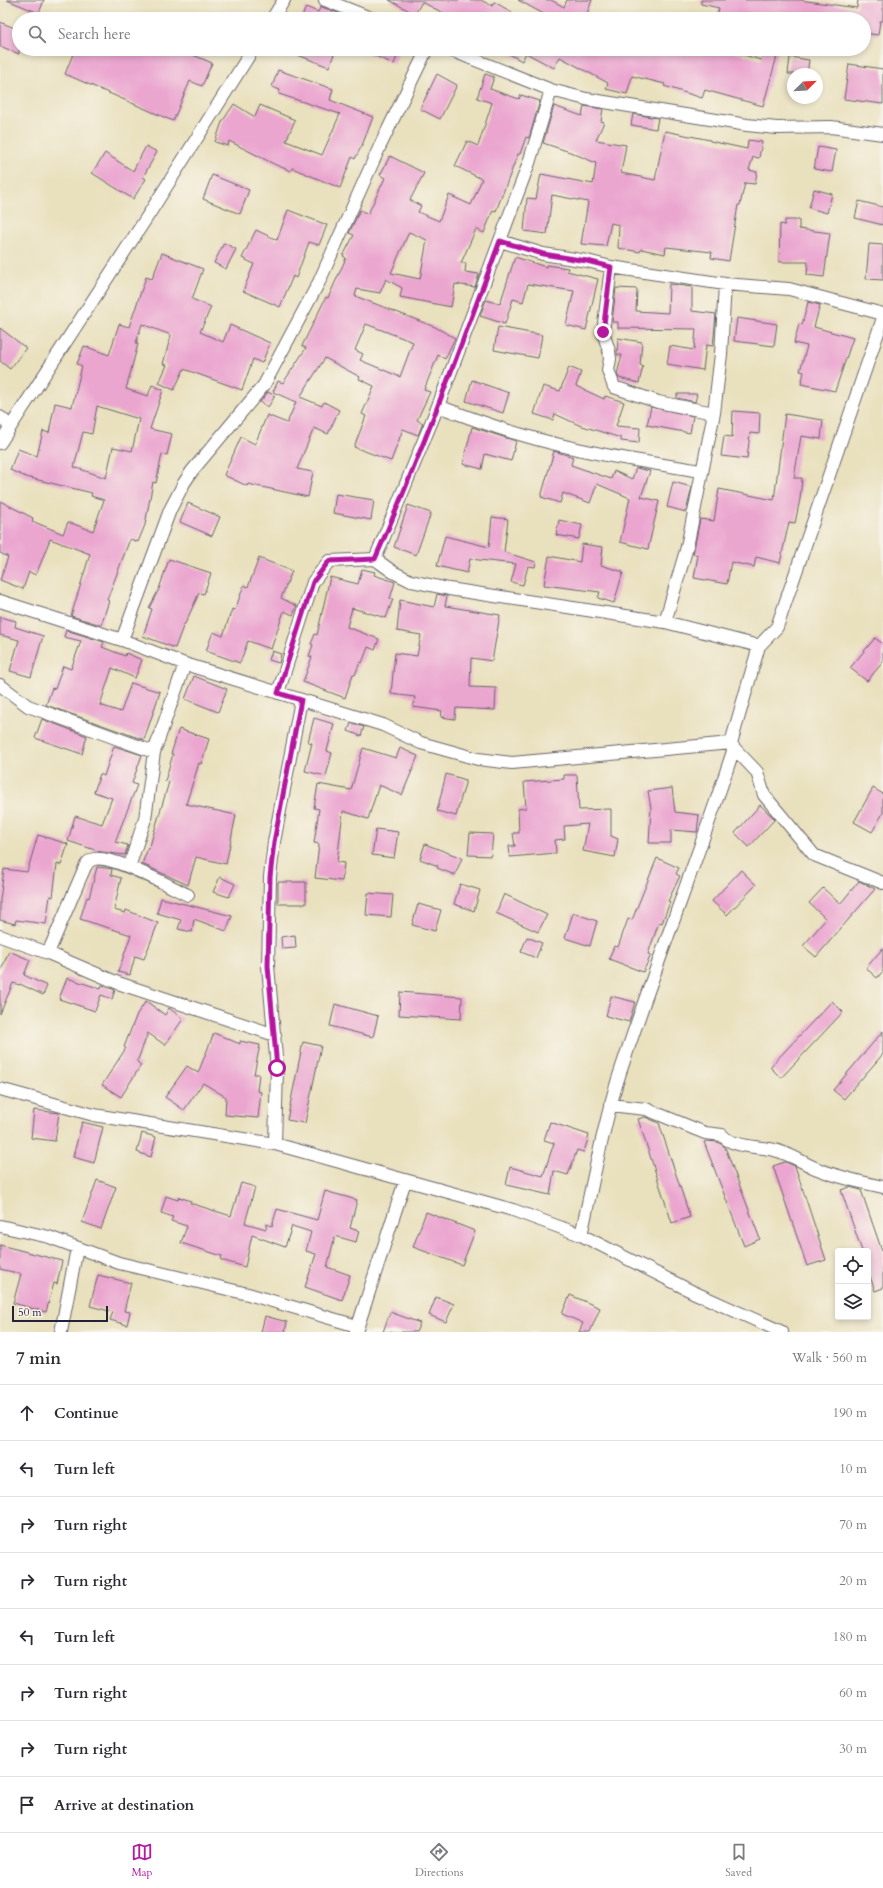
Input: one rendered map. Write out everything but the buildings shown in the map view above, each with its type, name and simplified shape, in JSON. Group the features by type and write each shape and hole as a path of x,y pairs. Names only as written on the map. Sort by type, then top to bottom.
{"street":[{"path":"276,12 284,0"},
{"path":"326,0 356,12"},
{"path":"0,443 145,220 249,56"},
{"path":"122,640 173,503 192,471 264,385 319,282 380,146 424,56"},
{"path":"466,56 551,90 586,99 747,125 777,128 830,127 883,134"},
{"path":"375,559 397,510 438,406 529,164 551,90"},
{"path":"500,241 543,254 587,261 611,267 724,284 789,289 883,316 777,627 759,646 712,815 646,996 610,1105 581,1235"},
{"path":"611,267 603,332 609,351 610,359 608,370 614,387 658,402 714,413"},
{"path":"666,622 687,547 701,471 714,413 721,354 724,284"},
{"path":"438,406 518,434 560,445 602,454 701,471"},
{"path":"0,417 10,426"},
{"path":"278,693 313,582 329,561 375,559 393,572 411,581 449,589 586,609 602,614 666,622 759,646"},
{"path":"0,601 122,640 185,664 383,726 421,743 478,759 512,763 732,745"},
{"path":"129,867 145,819 154,752 185,664"},
{"path":"0,685 28,706 154,752"},
{"path":"274,1144 277,1068 268,966 270,877 274,842 301,700"},
{"path":"732,745 757,772 764,796 814,855 883,882"},
{"path":"48,953 88,861 94,859 101,860 129,867 188,895"},
{"path":"0,936 48,953 118,983 275,1035"},
{"path":"0,1089 94,1115 274,1144 513,1210 581,1235 693,1292 782,1332"},
{"path":"610,1105 646,1109 704,1133 722,1134 724,1138 748,1147 782,1151 816,1168 852,1180 883,1187"},
{"path":"0,1226 49,1237 119,1263 248,1294 356,1329 405,1181"},
{"path":"61,1332 77,1248"}],"route":[{"path":"277,1068 268,966 270,877 274,842 301,700 278,693 313,582 329,561 375,559 397,510 438,406 500,241 543,254 587,261 611,267 603,332"}]}
